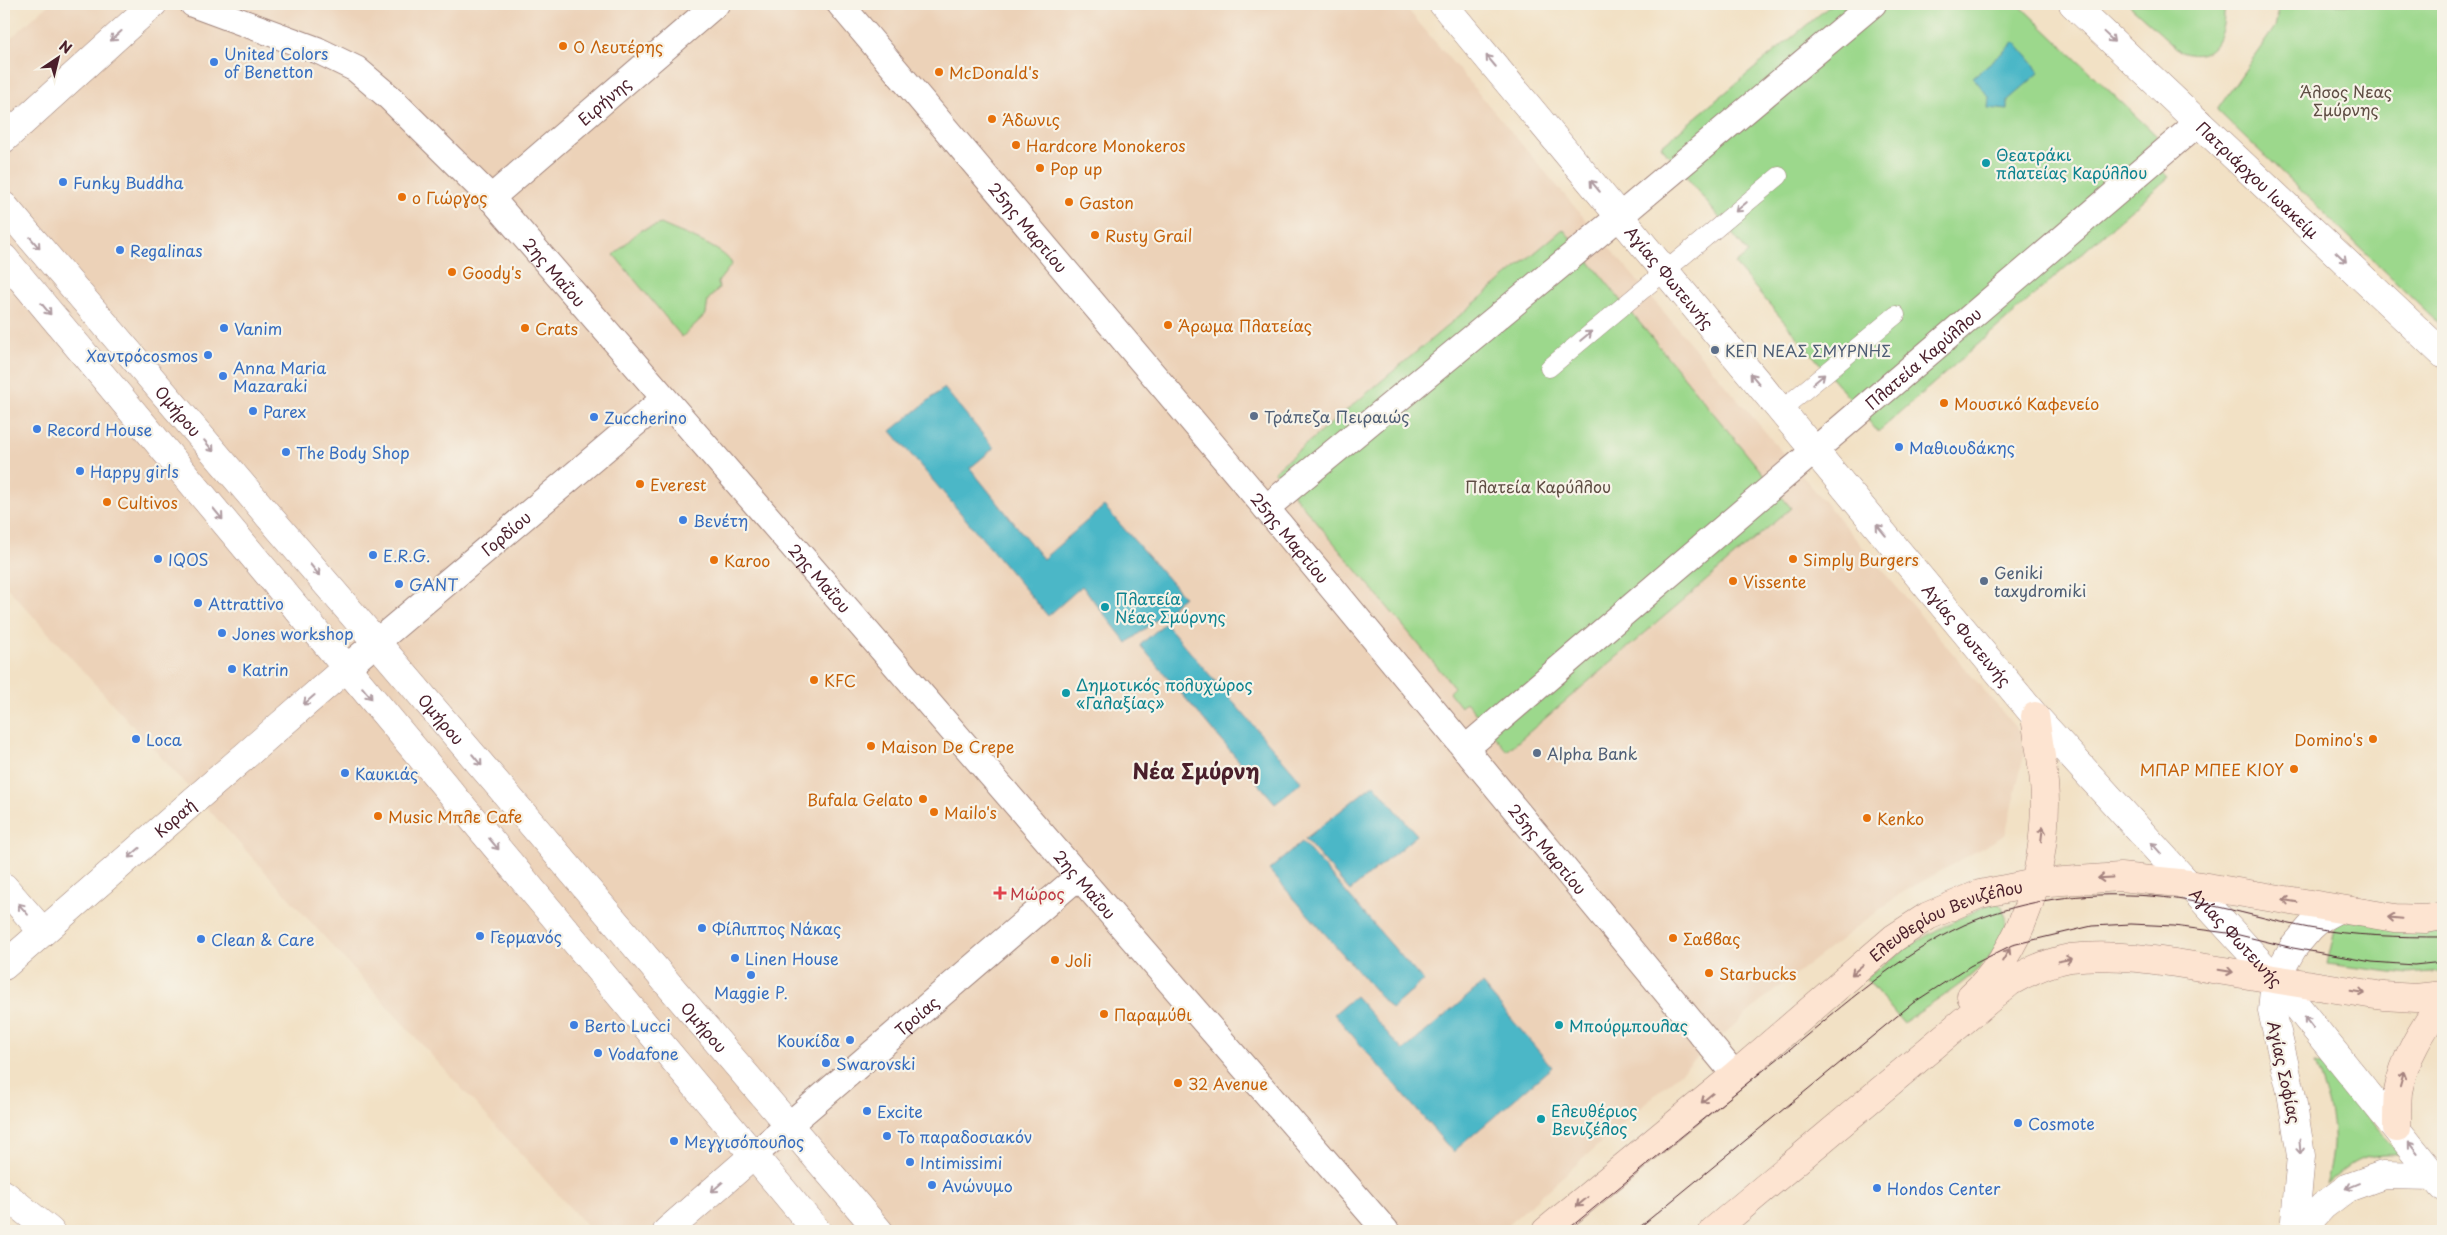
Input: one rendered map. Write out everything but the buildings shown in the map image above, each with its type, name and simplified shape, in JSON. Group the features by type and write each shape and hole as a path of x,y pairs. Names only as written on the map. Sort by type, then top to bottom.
{"main road":[{"path":"1722,1224 1760,1171 1984,985 2000,965 2017,934 2030,904 2035,883 2045,804 2035,716"},
{"name":"Ελευθερίου Βενιζέλου","path":"1546,1231 1735,1075 1894,938 1928,916 1980,894 2035,883 2120,877 2189,884 2395,918 2426,919 2443,916"},
{"path":"1722,1224 2010,982 2052,962 2071,958 2122,958 2180,964 2383,996 2416,998 2443,995"},
{"path":"2397,1128 2398,1092 2407,1062 2421,1032 2443,1000"}],"street":[{"path":"4,139 153,4"},
{"name":"2ης Μαΐου","path":"193,4 317,50 356,69 389,97 492,198 1386,1231"},
{"name":"Ειρήνης","path":"492,198 716,4"},
{"name":"25ης Μαρτίου","path":"840,4 1266,508 1735,1075"},
{"name":"Αγίας Φωτεινής","path":"1443,4 2035,716 2275,979 2439,1181"},
{"path":"1266,508 1873,4"},
{"name":"Πατριάρχου Ιωακείμ","path":"2073,4 2443,354"},
{"name":"Πλατεία Καρύλλου","path":"1466,749 2199,122"},
{"name":"Ομήρου","path":"4,206 879,1231"},
{"path":"4,258 817,1231"},
{"name":"Γορδίου","path":"346,668 664,399"},
{"name":"Κοραή","path":"4,966 346,668"},
{"name":"Τροίας","path":"754,1155 1079,876"},
{"path":"4,886 43,932"},
{"name":"Αγίας Σοφίας","path":"2294,1231 2300,1156 2291,1092 2272,1011 2275,979 2293,948 2310,928 2321,918 2338,909"},
{"path":"667,1231 754,1155"},
{"path":"2300,1231 2323,1206 2347,1188 2383,1175 2439,1181"},
{"path":"4,1194 50,1231"}],"lane":[{"path":"1549,368 1779,176"},
{"path":"1781,410 1896,315"}],"shaded area":[{"path":"49,4 1403,4 2021,734 2026,747 2005,835 1900,894 1766,997 1501,1231 591,1231 4,584 4,44"}],"green space":[{"path":"1832,4 2018,4 2157,136 2143,152 2169,177 1878,432 1735,264 1748,253 1661,146"},
{"path":"2128,4 2224,4 2223,25 2216,43 2210,49 2202,54 2193,55 2181,52"},
{"name":"Άλσος Νεας Σμύρνης","path":"2280,4 2443,4 2443,327 2217,110 2275,27"},
{"path":"661,224 711,246 732,264 718,282 719,288 708,300 706,314 682,337 614,255 639,231"},
{"name":"Πλατεία Καρύλλου","path":"1563,229 1791,508 1507,751 1466,702 1461,707 1449,692 1454,687 1274,471"},
{"path":"1995,902 2002,906 2006,921 2003,936 1995,951 1966,980 1903,1023 1866,978 1928,935"},
{"path":"2337,920 2443,925 2443,971 2408,974 2327,964"},
{"path":"2315,1063 2323,1065 2401,1155 2368,1157 2360,1160 2344,1169 2326,1185 2333,1152 2332,1123 2326,1095"}],"water":[{"path":"2015,42 2040,72 2008,100 2008,110 1988,108 1989,97 1973,77"},
{"path":"944,388 994,448 970,468 1043,559 1104,506 1184,597 1127,643 1082,586 1048,616 891,431"},
{"path":"1165,623 1302,782 1275,803 1140,645"},
{"path":"1374,784 1417,835 1350,891 1305,839"},
{"path":"1302,842 1423,981 1391,1009 1269,870"},
{"path":"1482,984 1552,1067 1453,1152 1334,1014 1355,996 1403,1051"}],"tram line":[{"path":"1566,1231 1873,982 1940,937 1964,925 2003,910 2045,901 2087,896 2153,896 2220,907 2326,931 2376,936 2443,937"},
{"path":"1635,1231 1913,1003 1970,966 2012,945 2092,926 2131,924 2174,926 2235,934 2293,948 2372,962 2414,965 2443,962"}],"place":[{"name":"Ο Λευτέρης","path":"563,46"},
{"name":"United Colors of Benetton","path":"214,62"},
{"name":"McDonald's","path":"939,72"},
{"name":"Άδωνις","path":"992,119"},
{"name":"Hardcore Monokeros","path":"1016,145"},
{"name":"Θεατράκι πλατείας Καρύλλου","path":"1986,163"},
{"name":"Pop up","path":"1040,168"},
{"name":"Funky Buddha","path":"63,182"},
{"name":"ο Γιώργος","path":"402,197"},
{"name":"Gaston","path":"1069,202"},
{"name":"Rusty Grail","path":"1095,235"},
{"name":"Regalinas","path":"120,250"},
{"name":"Goody's","path":"452,272"},
{"name":"Άρωμα Πλατείας","path":"1168,325"},
{"name":"Vanim","path":"224,328"},
{"name":"Crats","path":"525,328"},
{"name":"ΚΕΠ ΝΕΑΣ ΣΜΥΡΝΗΣ","path":"1715,350"},
{"name":"Χαντρόcosmos","path":"208,355"},
{"name":"Anna Maria Mazaraki","path":"223,376"},
{"name":"Μουσικό Καφενείο","path":"1944,403"},
{"name":"Parex","path":"253,411"},
{"name":"Τράπεζα Πειραιώς","path":"1254,416"},
{"name":"Zuccherino","path":"594,417"},
{"name":"Record House","path":"37,429"},
{"name":"Μαθιουδάκης","path":"1899,447"},
{"name":"The Body Shop","path":"286,452"},
{"name":"Happy girls","path":"80,471"},
{"name":"Everest","path":"640,484"},
{"name":"Cultivos","path":"107,502"},
{"name":"Βενέτη","path":"683,520"},
{"name":"E.R.G.","path":"373,555"},
{"name":"IQOS","path":"158,559"},
{"name":"Simply Burgers","path":"1793,559"},
{"name":"Karoo","path":"714,560"},
{"name":"Vissente","path":"1733,581"},
{"name":"Geniki taxydromiki","path":"1984,581"},
{"name":"GANT","path":"399,584"},
{"name":"Attrattivo","path":"198,603"},
{"name":"Πλατεία Νέας Σμύρνης","path":"1105,607"},
{"name":"Jones workshop","path":"222,633"},
{"name":"Katrin","path":"232,669"},
{"name":"KFC","path":"814,680"},
{"name":"Δημοτικός πολυχώρος «Γαλαξίας»","path":"1066,693"},
{"name":"Loca","path":"136,739"},
{"name":"Domino's","path":"2373,739"},
{"name":"Maison De Crepe","path":"871,746"},
{"name":"Alpha Bank","path":"1537,753"},
{"name":"ΜΠΑΡ ΜΠΕΕ ΚΙΟΥ","path":"2294,769"},
{"name":"Καυκιάς","path":"345,773"},
{"name":"Bufala Gelato","path":"923,799"},
{"name":"Mailo's","path":"934,812"},
{"name":"Music Μπλε Cafe","path":"378,816"},
{"name":"Kenko","path":"1867,818"},
{"name":"Μώρος","path":"1000,893"},
{"name":"Φίλιππος Νάκας","path":"702,928"},
{"name":"Γερμανός","path":"480,936"},
{"name":"Σαββας","path":"1673,938"},
{"name":"Clean & Care","path":"201,939"},
{"name":"Linen House","path":"735,958"},
{"name":"Joli","path":"1055,960"},
{"name":"Starbucks","path":"1709,973"},
{"name":"Maggie P.","path":"751,975"},
{"name":"Παραμύθι","path":"1104,1014"},
{"name":"Berto Lucci","path":"574,1025"},
{"name":"Μπούρμπουλας","path":"1559,1025"},
{"name":"Κουκίδα","path":"850,1040"},
{"name":"Vodafone","path":"598,1053"},
{"name":"Swarovski","path":"826,1063"},
{"name":"32 Avenue","path":"1178,1083"},
{"name":"Excite","path":"867,1111"},
{"name":"Ελευθέριος Βενιζέλος","path":"1541,1119"},
{"name":"Cosmote","path":"2018,1123"},
{"name":"Το παραδοσιακόν","path":"887,1136"},
{"name":"Μεγγισόπουλος","path":"674,1141"},
{"name":"Intimissimi","path":"910,1162"},
{"name":"Ανώνυμο","path":"932,1185"},
{"name":"Hondos Center","path":"1877,1188"}],"district":[{"name":"Νέα Σμύρνη","path":"1196,770"}]}
